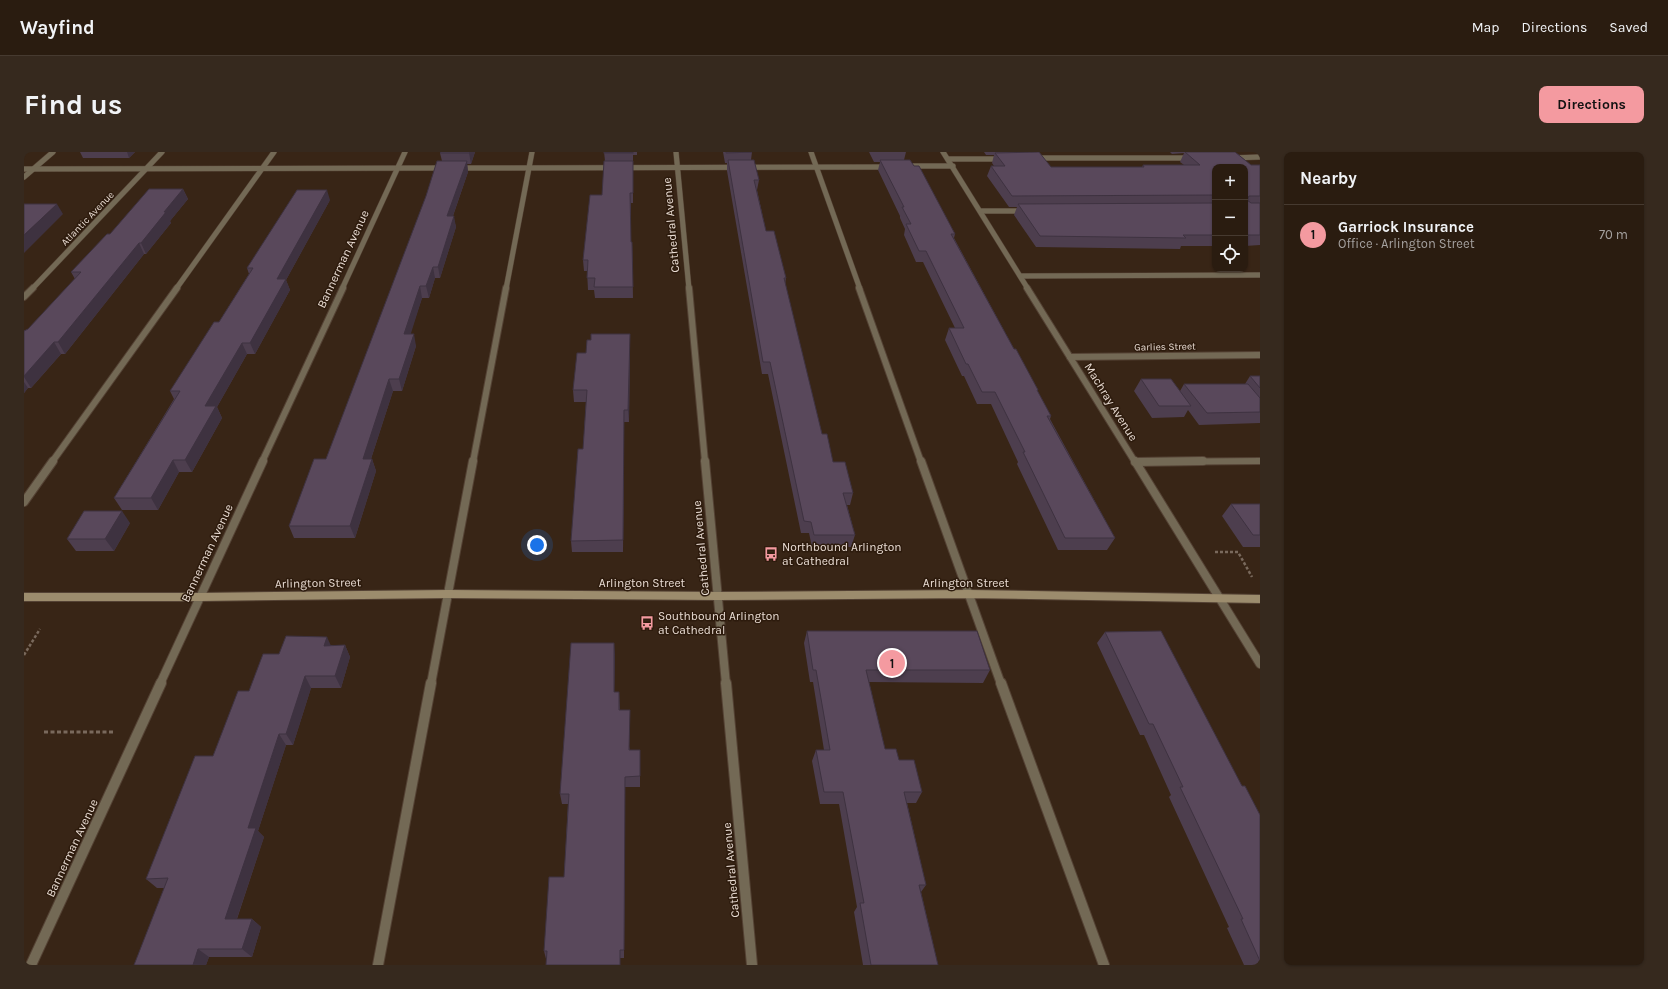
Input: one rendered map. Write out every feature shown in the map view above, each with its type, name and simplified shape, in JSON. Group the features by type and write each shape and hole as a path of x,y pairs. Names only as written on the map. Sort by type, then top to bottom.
{"main road":[{"name":"Arlington Street","path":"24,596 200,597 448,594 718,596 968,594 1260,599"}],"street":[{"path":"24,177 53,152"},
{"name":"Atlantic Avenue","path":"24,297 162,152"},
{"path":"24,502 274,152"},
{"name":"Bannerman Avenue","path":"31,965 406,152"},
{"path":"378,965 532,152"},
{"name":"Cathedral Avenue","path":"676,152 752,965"},
{"path":"811,152 968,594 1104,965"},
{"name":"Machray Avenue","path":"944,152 1260,664"},
{"path":"1102,152 1107,158"},
{"path":"1226,158 1260,157"},
{"path":"948,159 1012,158"},
{"path":"1028,158 1194,158"},
{"path":"24,169 678,168 899,166"},
{"path":"906,166 953,166"},
{"path":"981,211 1033,211"},
{"path":"1021,276 1260,275"},
{"name":"Garlies Street","path":"1070,357 1260,355"},
{"path":"1135,462 1260,462"}],"path":[{"path":"1190,552 1238,552 1253,578"},
{"path":"24,655 40,629"},
{"path":"24,646 29,646"},
{"path":"44,732 139,732"}],"building":[{"path":"441,152 470,152 440,153"},
{"path":"633,152 633,153 604,153"},
{"path":"726,152 752,152 726,153"},
{"path":"1039,152 1051,167 1144,167 1143,165 1200,165 1185,152 1235,152 1251,165 1260,165 1260,196 1249,196 1248,198 1248,164 1212,164 1212,195 1012,196 991,166 1005,166 995,153"},
{"path":"728,160 754,160 759,180 754,180 766,231 774,231 822,434 827,434 833,462 845,462 853,493 843,493 855,535 814,535 811,522 804,521 770,362 763,362"},
{"path":"880,160 910,160 914,166 919,166 955,234 951,234 1014,349 1016,349 1051,416 1047,416 1115,538 1065,538 995,392 982,392 968,364 966,364 949,328 964,328 926,251 919,251 906,224 911,224 902,207 904,207"},
{"path":"437,161 467,161 447,216 454,216 438,267 433,267 426,286 420,286 404,334 414,334 399,379 389,379 363,459 372,459 350,526 289,526 314,459 326,459 426,196"},
{"path":"604,161 633,161 633,193 630,193 633,287 594,287 595,278 587,278 588,260 583,260 590,195 602,195"},
{"path":"149,189 183,189 141,243 139,243 58,342 54,342 24,376 24,331 28,329 81,272 71,272 107,234 110,234"},
{"path":"297,190 327,190 277,279 286,279 250,343 242,343 205,406 216,406 185,460 173,460 151,498 114,498 180,391 170,391 214,322 219,322 253,268 247,268"},
{"path":"1248,201 1251,203 1260,203 1260,235 1248,235"},
{"path":"1212,203 1212,235 1183,235 1186,238 1040,236 1018,204"},
{"path":"24,204 57,204 24,235"},
{"path":"591,334 630,334 628,410 624,410 623,540 571,541 578,449 583,449 587,390 573,390 577,353 586,353 587,340 591,340"},
{"path":"1250,376 1260,376 1260,388"},
{"path":"1141,379 1171,379 1191,406 1159,406"},
{"path":"1184,384 1248,384 1260,398 1260,412 1207,413"},
{"path":"1231,504 1260,504 1260,535 1253,535"},
{"path":"84,511 122,511 105,539 67,539"},
{"path":"807,631 977,631 990,670 866,670 885,749 896,749 899,760 914,760 922,792 904,792 926,885 919,885 938,965 871,965 860,903 864,903 843,792 824,792 816,750 830,750 816,670 813,670"},
{"path":"1161,631 1242,786 1245,786 1260,815 1260,961 1241,919 1243,919 1180,787 1183,787 1153,724 1149,724 1105,632"},
{"path":"286,636 327,637 324,646 345,645 335,676 305,676 286,734 279,734 248,828 256,828 225,919 252,919 242,949 198,949 193,965 134,965 168,878 146,879 195,756 213,756 238,691 249,691 263,654 279,654"},
{"path":"571,643 614,643 614,692 619,692 619,710 630,710 629,750 640,750 640,776 625,777 624,950 620,950 620,965 546,965 547,951 544,951 549,877 564,877 569,794 560,794"}],"place":[{"name":"Northbound Arlington at Cathedral","path":"771,554"},
{"name":"Southbound Arlington at Cathedral","path":"647,623"},
{"name":"Garriock Insurance","path":"892,663"}]}
